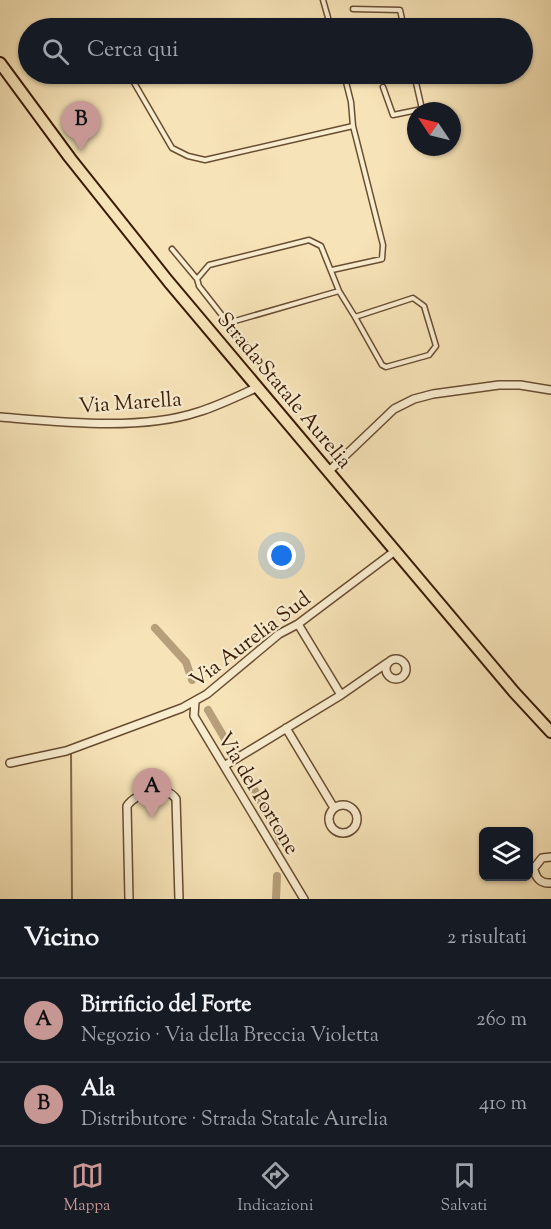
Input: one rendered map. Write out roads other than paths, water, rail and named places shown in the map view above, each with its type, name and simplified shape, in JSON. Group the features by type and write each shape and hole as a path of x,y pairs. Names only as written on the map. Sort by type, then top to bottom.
{"main road":[{"name":"Strada Statale Aurelia","path":"0,63 70,158 168,281 514,692 551,732"}],"street":[{"path":"328,472 394,409 414,399 433,394 499,385 520,385 551,390"},
{"name":"Via Marella","path":"0,417 81,423 159,420 197,413 258,387"},
{"name":"Via Aurelia Sud","path":"10,763 66,751 182,708 195,701 207,694 279,634 298,624 395,551"},
{"path":"298,624 341,695"},
{"path":"224,766 341,695 387,663"},
{"name":"Via del Portone","path":"195,701 194,716 304,899"},
{"path":"286,728 334,808"},
{"path":"129,899 127,806 132,800 157,790 167,790 176,799 179,899"},
{"path":"343,806 351,808 356,816 353,828 341,833 333,828 329,820 334,808 343,806"},
{"path":"551,857 542,858 534,868 539,880 551,883"}],"lane":[{"path":"323,0 328,18"},
{"path":"353,9 400,10 402,18"},
{"path":"135,84 172,148 188,156 215,158 353,126"},
{"path":"332,270 382,259 383,244 353,126 346,84"},
{"path":"383,87 393,115 422,109 416,84"},
{"path":"197,279 209,265 309,240 321,246 339,291 382,365 386,367 429,355 436,346 424,306 413,298 355,317"},
{"path":"172,249 259,361"},
{"path":"228,323 339,291"}],"waterway":[{"path":"155,628 186,662 192,680"},
{"path":"208,710 225,739"},
{"path":"71,753 72,899"},
{"path":"245,774 277,829 280,841"},
{"path":"276,899 277,876"}],"place":[{"name":"Ala","path":"81,151"},
{"name":"Birrificio del Forte","path":"152,818"}]}
